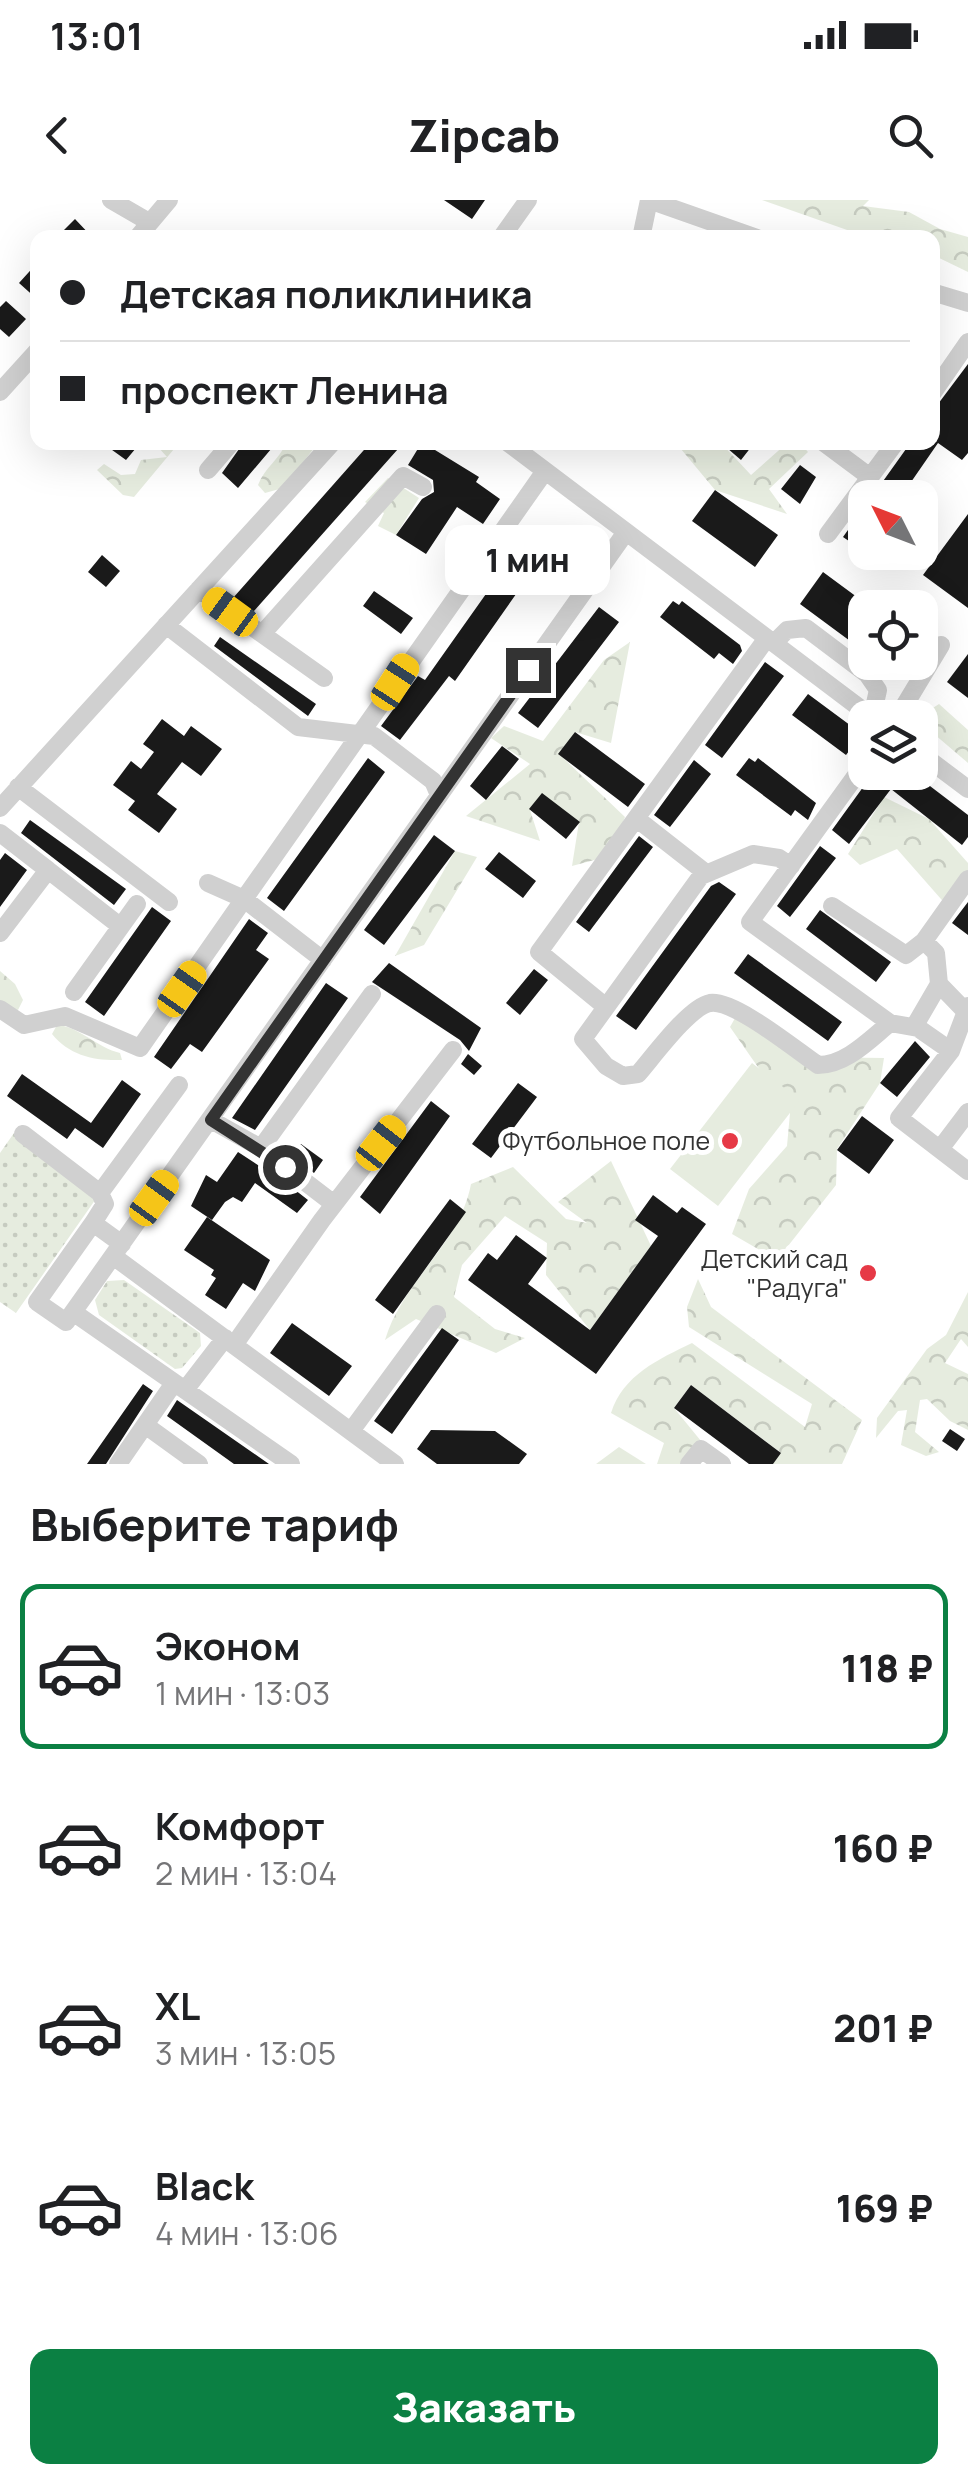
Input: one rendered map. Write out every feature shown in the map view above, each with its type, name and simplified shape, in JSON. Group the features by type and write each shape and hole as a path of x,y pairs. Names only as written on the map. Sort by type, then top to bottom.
{"street":[{"path":"111,200 138,230"},
{"path":"144,230 169,200"},
{"path":"507,230 528,200"},
{"path":"643,230 649,200 733,230"},
{"path":"940,294 968,303"},
{"path":"940,382 968,342"},
{"path":"0,392 30,359"},
{"path":"0,362 18,372"},
{"path":"208,470 225,450"},
{"path":"0,808 326,450"},
{"path":"518,450 849,700"},
{"path":"834,450 870,477"},
{"path":"828,534 890,450"},
{"path":"0,1009 24,1025 65,1016 140,1048 545,471"},
{"path":"262,634 404,476 423,488"},
{"path":"70,1317 626,532"},
{"path":"199,589 324,678"},
{"path":"166,625 298,726 361,733 397,752 433,781 440,795"},
{"path":"606,1007 539,952 770,641 788,630 806,628 867,674 878,690 876,700"},
{"path":"908,700 942,644"},
{"path":"938,766 968,789"},
{"path":"848,786 750,922 890,1023 914,1027 951,1050"},
{"path":"18,787 169,902"},
{"path":"637,819 706,873"},
{"path":"0,833 120,926"},
{"path":"790,866 779,858 754,854 706,873 583,1040 606,1066 624,1076 638,1074 690,1015 709,1003 727,1005 818,1065 831,1065 890,1023"},
{"path":"0,934 48,870"},
{"path":"832,906 906,956 924,942 968,879"},
{"path":"208,883 244,900 323,960"},
{"path":"74,992 137,904"},
{"path":"914,1027 939,984 936,953 924,942"},
{"path":"939,984 968,1010 951,1050 899,1118 968,1171"},
{"path":"261,1148 372,994"},
{"path":"118,1464 145,1425 180,1386 229,1342 452,1050"},
{"path":"100,1193 179,1085"},
{"path":"940,1149 968,1112"},
{"path":"211,1120 261,1148 334,1204"},
{"path":"23,1134 100,1193 105,1204 36,1302 70,1317 180,1386 292,1464"},
{"path":"93,1223 117,1250 229,1342 395,1464"},
{"path":"352,1431 437,1314"},
{"path":"145,1425 199,1464"},
{"path":"689,1464 701,1449 722,1464"}],"green space":[{"path":"762,200 869,200 863,206 909,212 940,229 968,237 968,272 940,258 940,230 847,230"},
{"path":"161,450 173,450 134,497 123,495 97,470 104,464 121,475 135,474 141,460 167,457"},
{"path":"282,450 313,450 283,488 265,493 258,485"},
{"path":"682,450 728,450 751,475 779,450 808,452 769,489 787,514 715,490"},
{"path":"388,478 419,498 396,535 378,526 384,513 365,502"},
{"path":"630,642 611,743 575,732 559,754 625,817 609,856 572,866 579,822 530,810 540,841 466,816 530,764 491,738 504,726 543,741 604,660"},
{"path":"938,705 968,730 968,763 938,737"},
{"path":"884,797 929,819 968,863 968,879 948,907 897,849 860,865 848,854"},
{"path":"455,851 477,857 424,945 395,956"},
{"path":"0,971 15,984 23,1000 18,1010 0,1007"},
{"path":"743,1004 806,1057 884,1058 880,1083 837,1149 836,1185 777,1260 732,1234 749,1189 787,1146 790,1113 730,1027"},
{"path":"57,1025 120,1053 122,1060 75,1052 52,1034"},
{"name":"Футбольное поле","path":"752,1063 800,1100 718,1206 670,1169"},
{"path":"14,1133 100,1193 16,1313 0,1302 0,1153"},
{"path":"611,1161 651,1246 590,1330 546,1275 547,1243 505,1216 462,1265 454,1297 495,1329 525,1338 496,1353 416,1319 385,1340 404,1300 455,1226 471,1184 513,1167 566,1219 587,1223 558,1202"},
{"path":"698,1279 711,1307 862,1420 842,1464 773,1464 780,1452 691,1385 674,1408 701,1441 689,1464 657,1464 664,1443 611,1413 633,1378 692,1343 805,1427 812,1404 689,1327 687,1307"},
{"path":"124,1280 200,1333 201,1346 182,1368 175,1369 99,1315 95,1300 107,1281"},
{"path":"968,1292 968,1347 961,1339 945,1363 968,1374 968,1430 950,1421 927,1399 920,1400 915,1432 939,1452 926,1456 901,1445 907,1410 898,1411 876,1438 877,1418 927,1349 946,1335"},
{"path":"619,1447 646,1464 596,1464"}],"building":[{"path":"444,200 485,200 472,219"},
{"path":"75,219 85,230 64,230"},
{"path":"30,271 30,293 19,283"},
{"path":"6,301 26,319 9,337 0,329 0,307"},
{"path":"968,364 968,453 962,460 940,444 940,401"},
{"path":"112,450 134,450 126,460"},
{"path":"238,450 270,450 238,488 222,473"},
{"path":"364,450 397,450 253,612 233,598"},
{"path":"417,450 435,450 479,477 476,482 500,499 483,524 457,507 426,554 396,535 422,499 434,492 433,480 408,465"},
{"path":"729,450 749,450 741,460"},
{"path":"905,450 933,450 912,480 884,480"},
{"path":"800,465 816,477 800,504 781,489"},
{"path":"715,490 778,535 755,567 692,521"},
{"path":"968,514 968,608 923,575 927,570 938,570 938,555"},
{"path":"532,529 552,543 455,681 449,676 400,740 381,726 418,676 425,680"},
{"path":"102,555 120,571 106,587 88,572"},
{"path":"823,572 848,590 848,639 800,604"},
{"path":"374,591 413,618 401,634 363,606"},
{"path":"673,601 679,605 682,601 740,645 742,651 733,664 719,653 714,659 660,617"},
{"path":"599,607 619,622 538,728 518,713"},
{"path":"220,637 316,704 308,716 214,646"},
{"path":"968,654 968,698 947,682"},
{"path":"765,662 784,676 722,758 705,745"},
{"path":"808,694 848,724 848,752 846,755 792,715"},
{"path":"162,719 184,736 191,726 222,749 201,776 182,762 157,794 177,809 159,833 128,810 135,801 113,785 131,761 141,769 154,752 143,744"},
{"path":"575,732 645,784 628,807 558,754"},
{"path":"502,746 519,759 486,800 470,786"},
{"path":"368,758 385,772 284,911 267,898"},
{"path":"749,758 755,762 758,758 816,803 808,820 795,810 791,816 736,775"},
{"path":"694,760 711,774 670,827 654,815"},
{"path":"861,790 890,790 849,844 832,830"},
{"path":"892,790 935,790 968,815 968,837 962,845"},
{"path":"542,793 580,822 566,839 529,809"},
{"path":"30,820 126,889 114,905 21,833"},
{"path":"434,835 455,851 384,945 364,930"},
{"path":"639,836 653,847 589,932 576,922"},
{"path":"820,846 836,858 790,917 777,906"},
{"path":"499,852 536,881 523,898 485,869"},
{"path":"5,853 27,870 0,907 0,860"},
{"path":"719,882 736,894 636,1030 616,1016 711,886"},
{"path":"968,902 968,935 952,923"},
{"path":"152,907 171,921 104,1016 85,1002"},
{"path":"820,910 891,962 876,982 806,929"},
{"path":"249,919 268,933 256,950 269,959 202,1052 190,1044 171,1069 154,1057"},
{"path":"748,954 842,1022 828,1041 734,973"},
{"path":"389,963 481,1028 469,1051 460,1040 372,982"},
{"path":"534,969 548,980 520,1015 506,1003"},
{"path":"326,983 348,998 255,1130 232,1118"},
{"path":"915,1041 930,1057 897,1097 880,1083"},
{"path":"468,1054 482,1066 474,1075 461,1064"},
{"path":"22,1074 91,1123 122,1080 141,1094 103,1148 75,1128 67,1139 7,1096"},
{"path":"518,1083 537,1097 491,1158 472,1144"},
{"path":"431,1101 450,1116 380,1214 360,1197"},
{"path":"862,1116 894,1140 869,1174 837,1150"},
{"path":"301,1144 323,1160 314,1173 292,1156"},
{"path":"238,1152 308,1200 297,1213 255,1183 242,1202 233,1197 212,1220 191,1206 206,1175 217,1182"},
{"path":"653,1195 677,1213 682,1207 706,1224 596,1374 468,1280 488,1253 497,1260 516,1235 547,1258 528,1284 590,1330 658,1236 635,1220"},
{"path":"450,1199 466,1212 393,1314 375,1300"},
{"path":"207,1217 270,1260 255,1291 243,1283 226,1309 205,1295 216,1278 211,1275 214,1270 184,1250"},
{"path":"292,1323 352,1366 329,1396 270,1353"},
{"path":"442,1328 459,1340 392,1434 374,1421"},
{"path":"143,1384 153,1391 106,1464 87,1464"},
{"path":"691,1385 781,1453 773,1464 749,1464 674,1408"},
{"path":"177,1400 269,1464 234,1464 167,1416"},
{"path":"950,1429 965,1439 957,1451 942,1441"},
{"path":"431,1430 495,1431 527,1454 519,1464 437,1464 417,1449"}],"place":[{"name":"Футбольное поле","path":"730,1141"},
{"name":"Детский сад \"Радуга\"","path":"868,1273"}],"route":[{"path":"285,1167 261,1148 211,1120 528,670"}]}
